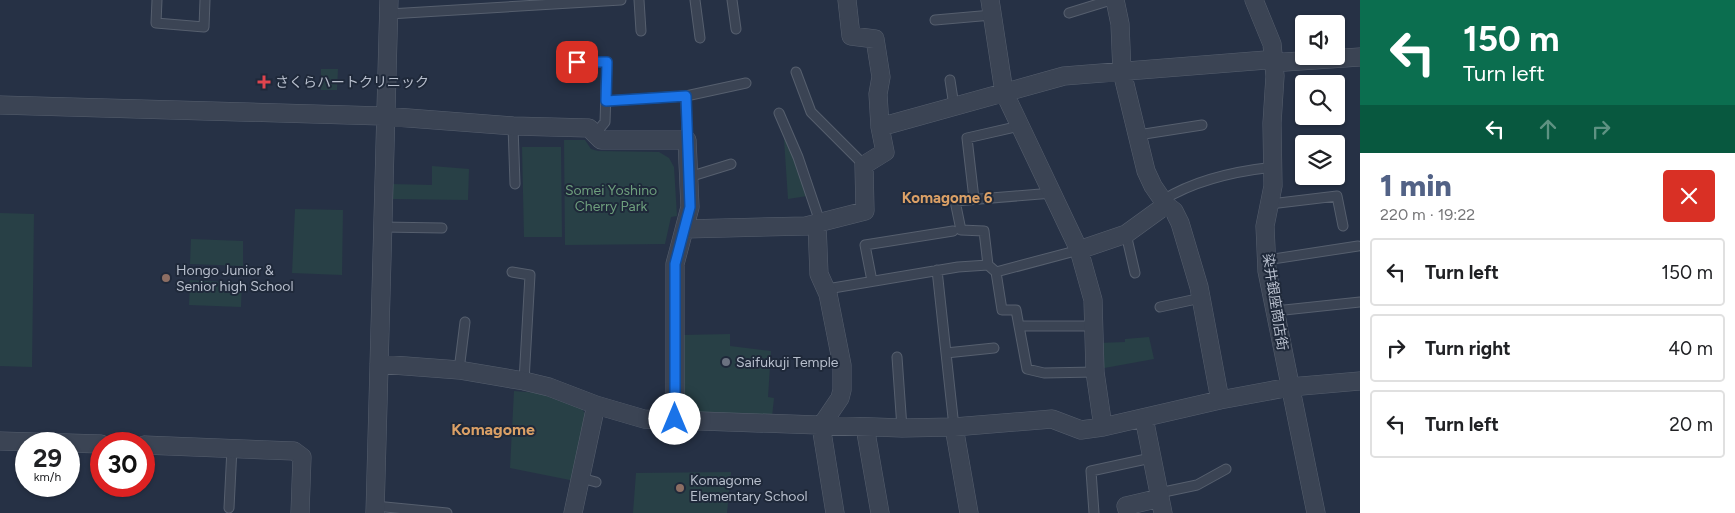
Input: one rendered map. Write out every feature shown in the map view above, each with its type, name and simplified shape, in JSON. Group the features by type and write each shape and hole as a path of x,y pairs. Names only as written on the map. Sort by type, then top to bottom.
{"street":[{"path":"685,229 806,226 865,211 864,165 885,152 880,127 878,94 881,77 875,39 851,36 847,0"},
{"path":"1113,0 1120,24 1122,72 1146,171 1164,202 1174,211 1180,223 1201,298 1220,400"},
{"name":"染井銀座商店街","path":"1254,0 1272,44 1274,61 1272,124 1274,167 1270,204 1265,226 1266,260 1309,486 1316,513"},
{"path":"375,510 386,117 393,65 389,7"},
{"path":"991,7 1004,92 1079,250 1094,300 1095,372 1103,427"},
{"path":"880,127 1064,76 1274,61 1360,57"},
{"path":"0,105 386,117 513,126 588,128 601,140 687,140 690,207 675,264 675,419"},
{"path":"1079,250 1126,234 1164,202"},
{"path":"817,224 820,274 827,289 842,365 842,390 840,398 822,426 835,513"},
{"path":"379,364 459,370 524,381 548,387 596,405 644,419 675,419 776,428 822,426 954,427 1052,419 1081,430 1290,387 1351,384"},
{"path":"573,513 589,480 596,405"},
{"path":"1128,513 1126,506 1161,502 1144,418"},
{"path":"865,427 880,513"},
{"path":"954,427 969,513"},
{"path":"0,441 90,444"},
{"path":"155,445 294,451 302,457 300,513"}],"lane":[{"path":"157,0 156,23 204,26 205,0"},
{"path":"389,7 621,0"},
{"path":"639,0 640,31"},
{"path":"695,0 700,38"},
{"path":"732,0 736,29"},
{"path":"1069,13 1113,0"},
{"path":"935,20 991,7"},
{"path":"563,63 607,62 605,122 595,134"},
{"path":"796,72 811,112 864,165"},
{"path":"950,80 954,106"},
{"path":"606,101 686,96 746,83"},
{"path":"686,96 687,140"},
{"path":"779,113 798,157 818,216 817,224"},
{"path":"1138,135 1202,125"},
{"path":"513,126 515,184"},
{"path":"974,199 968,138 1020,126"},
{"path":"689,177 731,164"},
{"path":"1164,202 1177,191 1238,171 1274,167"},
{"path":"957,231 955,201 1053,193"},
{"path":"1270,204 1337,196 1343,226"},
{"path":"383,227 442,228"},
{"path":"872,281 865,245 957,231 984,231 988,265 996,272 1002,310 1016,310 1027,369 1044,373 1095,372"},
{"path":"1126,234 1135,273"},
{"path":"1266,260 1358,246"},
{"path":"996,272 1079,250"},
{"path":"827,289 937,270 988,265"},
{"path":"937,270 954,427"},
{"path":"512,272 530,275 524,381"},
{"path":"1160,307 1201,298"},
{"path":"1275,311 1360,302"},
{"path":"459,370 465,322"},
{"path":"1019,326 1094,326"},
{"path":"946,354 994,348"},
{"path":"897,357 902,428"},
{"path":"229,508 232,448"},
{"path":"1094,513 1091,471 1151,458"},
{"path":"1161,502 1226,469"},
{"path":"375,510 447,513"}],"green space":[{"path":"321,69 338,69 337,90 321,90"},
{"path":"786,137 807,196 788,199 784,139"},
{"name":"Somei Yoshino Cherry Park","path":"564,140 585,140 591,149 598,151 659,152 669,158 674,167 677,216 671,217 665,244 565,245"},
{"path":"522,147 561,147 562,237 524,237"},
{"path":"432,166 469,169 468,200 391,199 391,184 432,185"},
{"path":"295,209 343,210 342,275 292,273"},
{"path":"0,213 34,214 32,367 0,366"},
{"path":"191,239 243,241 243,266 190,264"},
{"path":"190,280 242,283 241,307 189,305"},
{"path":"730,334 730,346 771,351 768,397 774,398 772,417 687,413 684,410 682,335"},
{"path":"1149,337 1154,359 1099,369 1098,343 1125,342 1125,339"},
{"path":"514,391 538,393 582,409 586,415 575,481 510,468"},
{"path":"731,472 727,513 633,513 636,473"}],"place":[{"name":"さくらハートクリニック","path":"264,82"},
{"name":"Hongo Junior & Senior high School","path":"166,278"},
{"name":"Saifukuji Temple","path":"726,362"},
{"name":"Komagome Elementary School","path":"680,488"}],"district":[{"name":"Komagome 6","path":"947,198"},
{"name":"Komagome","path":"493,429"}],"route":[{"path":"577,62 607,62 606,101 686,96 690,207 675,264 675,419"}]}
